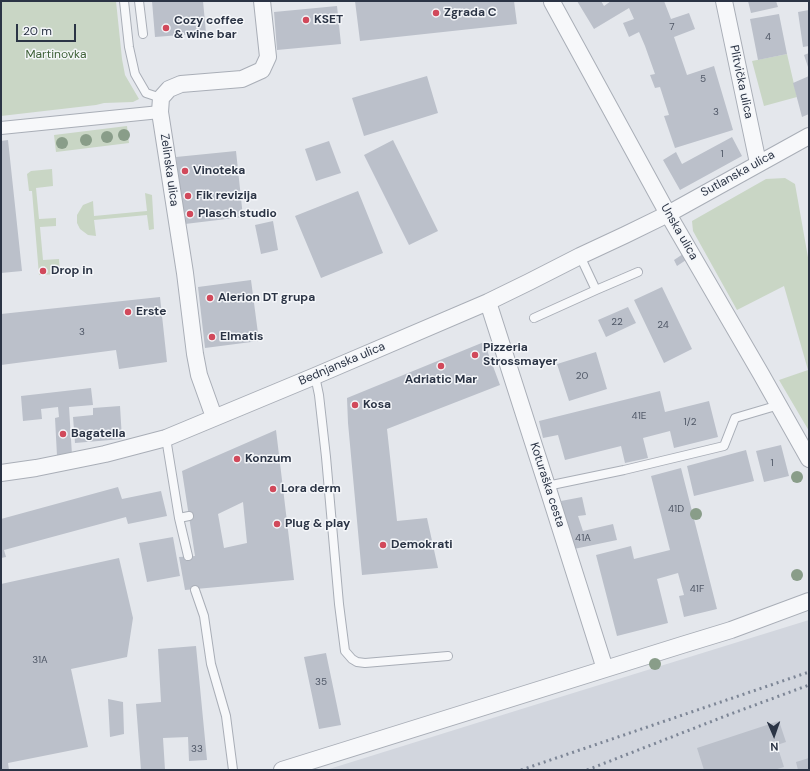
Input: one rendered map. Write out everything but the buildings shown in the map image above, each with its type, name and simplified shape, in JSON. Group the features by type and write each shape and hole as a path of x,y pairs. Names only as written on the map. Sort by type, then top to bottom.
{"street":[{"path":"1,128 161,105 169,90 181,84 242,79 262,70 268,57 262,1"},
{"name":"Plitvička ulica","path":"724,1 758,163"},
{"name":"Unska ulica","path":"552,2 668,214 809,459"},
{"name":"Zelinska ulica","path":"161,105 180,273 199,375 214,417"},
{"name":"Sutlanska ulica","path":"668,214 809,136"},
{"name":"Bednjanska ulica","path":"1,473 36,468 105,454 166,438 488,302 668,214"},
{"name":"Koturaška cesta","path":"488,302 605,670"},
{"path":"282,770 731,630 809,601"}],"lane":[{"path":"124,1 129,47 135,74 146,93 161,105"},
{"path":"139,1 143,34"},
{"path":"580,256 596,290"},
{"path":"534,318 638,272"},
{"path":"315,376 319,395 325,449 338,596 345,651 352,659 365,663 448,656"},
{"path":"547,486 624,470 724,446 735,418 779,405"},
{"path":"166,438 179,518 188,556"},
{"path":"179,518 189,516"},
{"path":"195,590 204,616 211,664 226,716 233,770"}],"shaded area":[{"path":"809,620 809,770 326,770 528,707"}],"green space":[{"name":"Martinovka","path":"1,1 116,1 125,75 139,99 133,102 104,103 1,116"},
{"path":"787,54 797,97 764,106 752,61"},
{"path":"127,126 129,143 56,152 54,135"},
{"path":"52,169 53,186 36,188 39,219 56,218 56,226 40,227 43,260 59,259 60,274 39,275 32,191 29,191 27,174 31,171"},
{"path":"785,178 795,184 809,263 809,431 779,380 808,370 784,286 737,310 693,231 692,221 766,179"},
{"path":"145,193 152,195 154,229 149,230 147,215 94,220 96,236 88,235 80,229 77,223 77,215 83,205 93,201 94,216 147,211"}],"railway":[{"path":"521,770 809,672"},
{"path":"587,770 809,685"}],"place":[{"name":"Zgrada C","path":"436,13"},
{"name":"KSET","path":"306,20"},
{"name":"Cozy coffee & wine bar","path":"166,28"},
{"name":"Vinoteka","path":"185,171"},
{"name":"Fik revizija","path":"188,196"},
{"name":"Plasch studio","path":"190,214"},
{"name":"Drop in","path":"43,271"},
{"name":"Alerion DT grupa","path":"210,298"},
{"name":"Erste","path":"128,312"},
{"name":"Elmatis","path":"212,337"},
{"name":"Pizzeria Strossmayer","path":"475,355"},
{"name":"Adriatic Mar","path":"441,366"},
{"name":"Kosa","path":"355,405"},
{"name":"Bagatella","path":"63,434"},
{"name":"Konzum","path":"237,459"},
{"name":"Lora derm","path":"273,489"},
{"name":"Plug & play","path":"277,524"},
{"name":"Demokrati","path":"383,545"}]}
